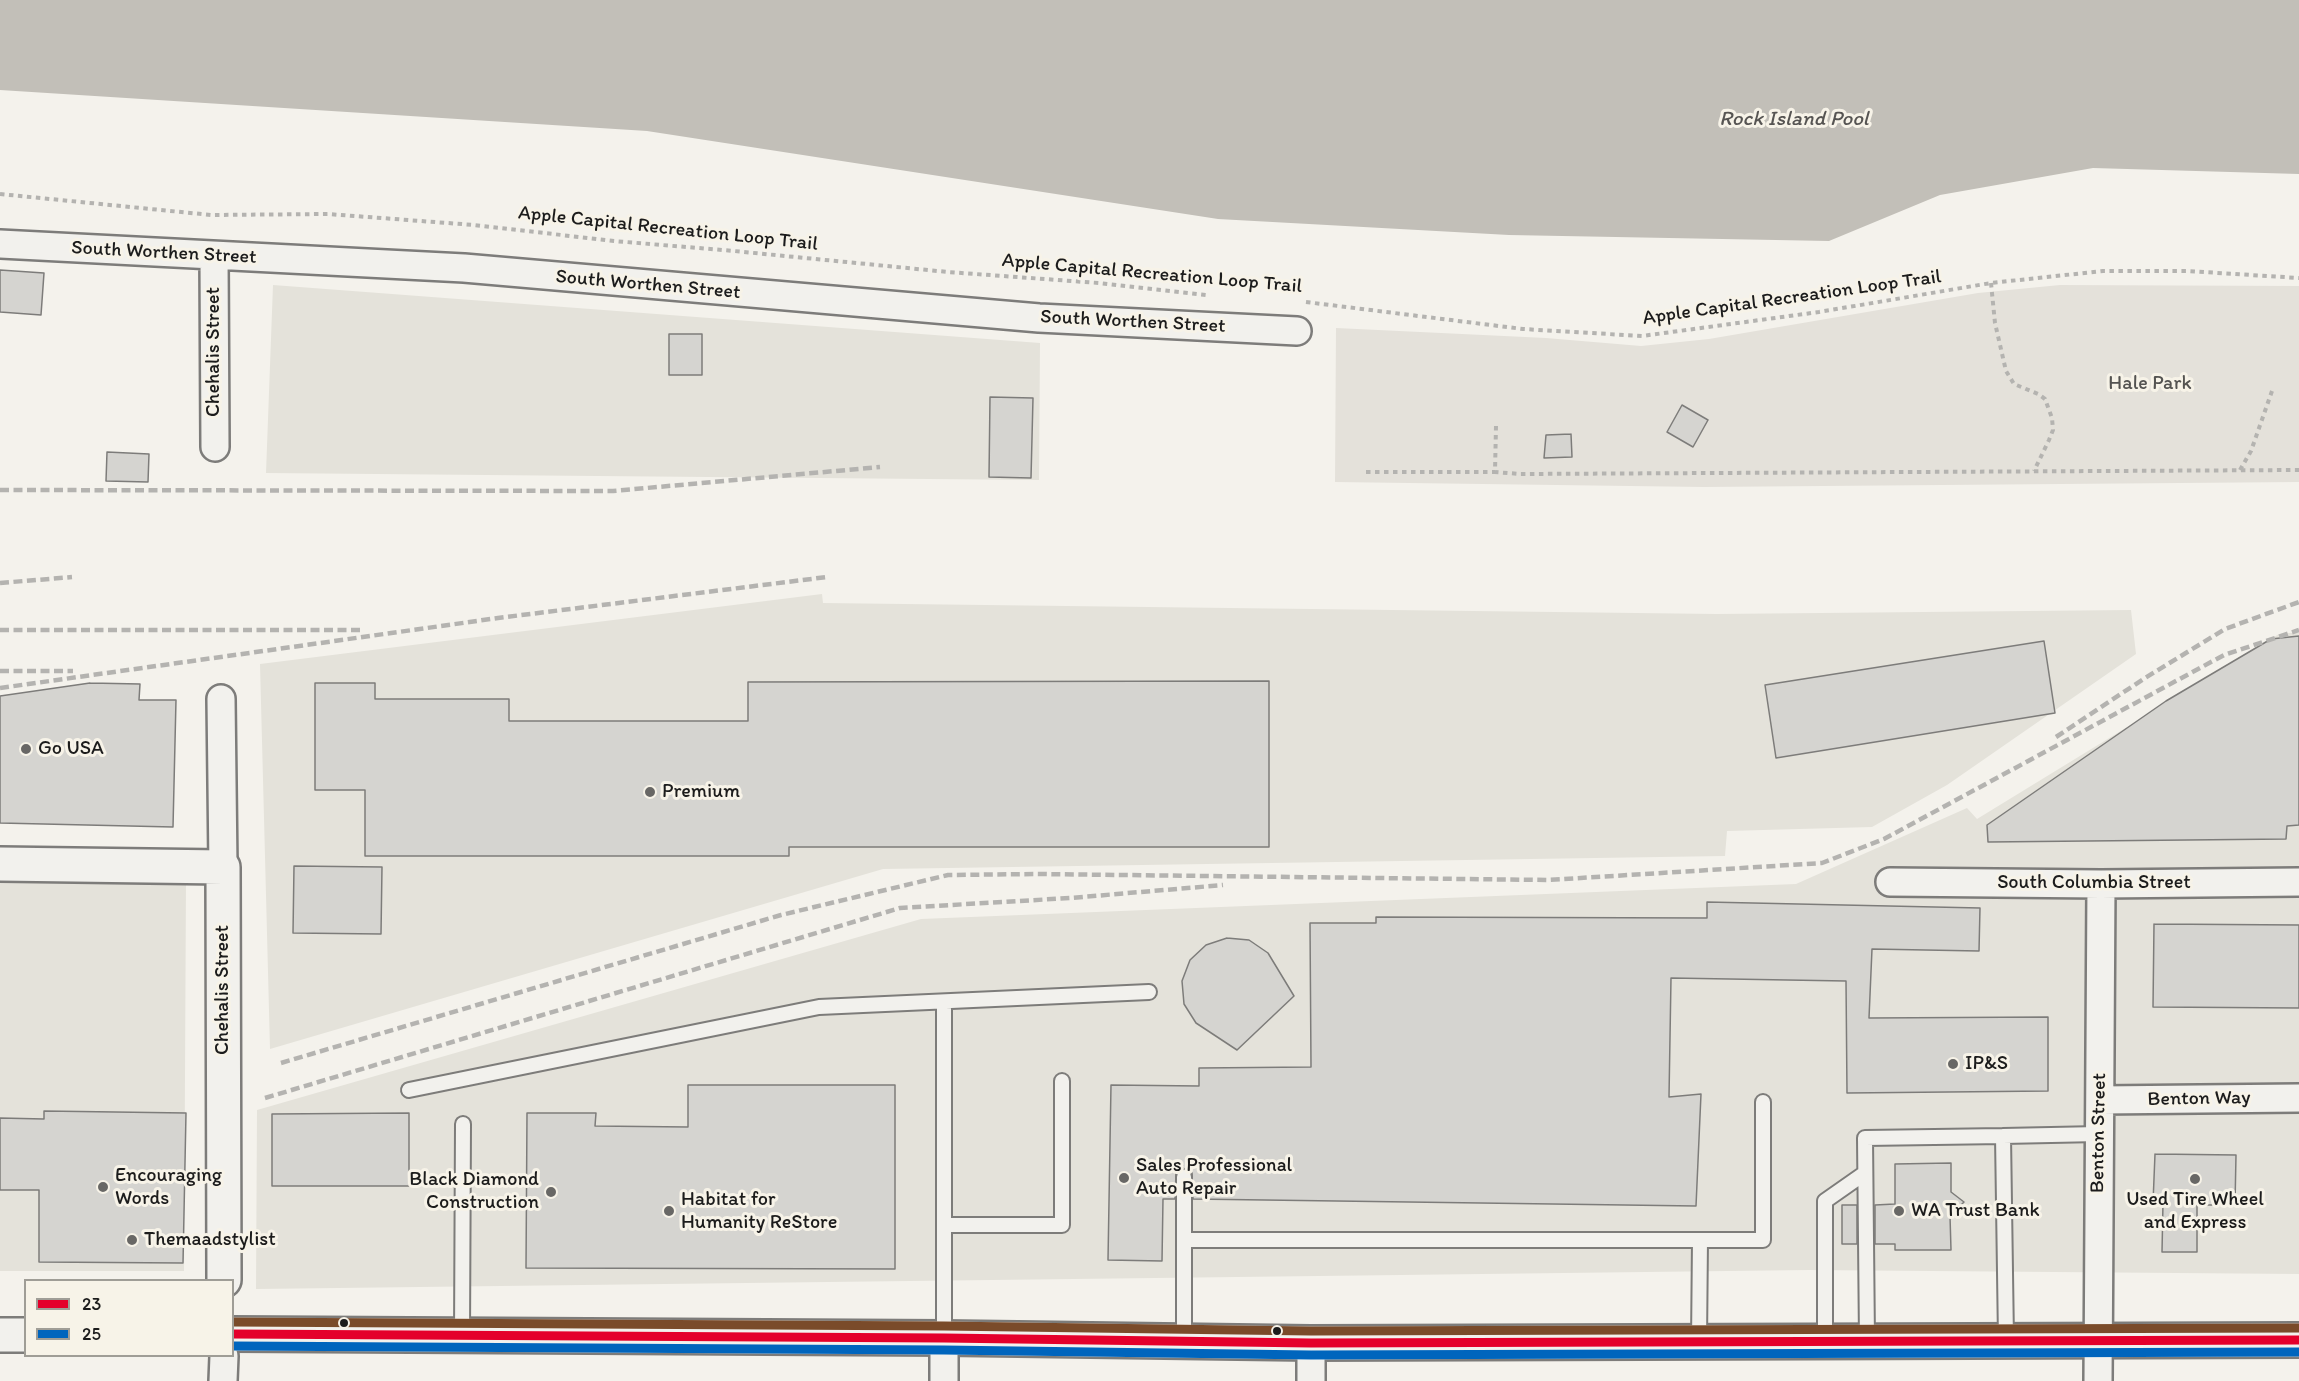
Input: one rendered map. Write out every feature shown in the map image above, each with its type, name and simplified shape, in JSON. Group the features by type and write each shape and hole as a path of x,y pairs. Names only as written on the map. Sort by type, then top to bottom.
{"main road":[{"path":"0,864 223,867"},
{"name":"Chehalis Street","path":"223,867 224,1279"},
{"path":"234,1334 944,1338 1311,1343 2299,1340"},
{"path":"0,1335 24,1335"}],"street":[{"name":"South Worthen Street","path":"0,244 464,268 1028,317 1297,331"},
{"name":"Chehalis Street","path":"214,256 215,447"},
{"name":"Chehalis Street","path":"221,699 223,867"},
{"name":"South Columbia Street","path":"1890,882 2102,884 2299,882"},
{"name":"Benton Street","path":"2098,1381 2102,884"},
{"name":"Benton Way","path":"2100,1100 2299,1098"},
{"path":"944,1338 944,1381"},
{"path":"1311,1343 1311,1381"},
{"path":"223,1381 224,1357"}],"lane":[{"path":"408,1090 819,1007 1149,992"},
{"path":"944,1002 944,1338"},
{"path":"945,1226 1062,1226 1062,1081"},
{"path":"1184,1240 1763,1240 1763,1102"},
{"path":"462,1336 464,1124"},
{"path":"1867,1341 1865,1138 2099,1134"},
{"path":"2003,1136 2006,1340"},
{"path":"1825,1341 1825,1201 1865,1173"},
{"path":"1184,1177 1184,1341"},
{"path":"1699,1342 1700,1240"}],"path":[{"name":"Apple Capital Recreation Loop Trail","path":"0,194 212,215 328,213 474,225 614,241 948,272 1099,283 1218,296"},
{"name":"Apple Capital Recreation Loop Trail","path":"1299,302 1523,329 1642,336 1819,312 1991,283 2103,271 2187,271 2299,278"},
{"path":"1991,283 1995,323 2006,371 2014,384 2045,399 2052,418 2053,430 2034,471"},
{"path":"2240,470 2252,451 2272,391"},
{"path":"1495,472 1496,426"},
{"path":"1366,472 1520,474 2299,470"}],"shaded area":[{"path":"273,285 1040,343 1039,480 266,473"},
{"path":"822,594 823,603 1717,614 2131,610 2136,654 1947,785 1872,827 1727,831 1725,856 883,869 270,1049 260,664"},
{"path":"2299,632 2299,1274 1809,1270 256,1289 257,1110 921,919 1796,884 1967,808 1977,819 2279,634"},
{"path":"0,879 186,880 184,1271 0,1271"}],"green space":[{"name":"Hale Park","path":"2060,285 2299,286 2299,482 1704,487 1335,482 1336,328 1546,338 1641,346 1709,339 1978,293"}],"water":[{"name":"Rock Island Pool","path":"0,0 2299,0 2299,174 2093,168 1940,195 1829,241 1509,235 1218,219 647,131 0,90"}],"building":[{"path":"0,270 44,273 41,315 0,312"},
{"path":"669,334 702,334 702,375 669,375"},
{"path":"990,397 1033,398 1031,478 989,477"},
{"path":"1682,405 1708,420 1693,447 1667,432"},
{"path":"1571,434 1572,457 1544,458 1546,435"},
{"path":"107,452 149,454 148,482 106,481"},
{"path":"2299,636 2299,825 2287,826 2286,839 1988,842 1987,825 2166,701 2271,639"},
{"path":"2044,641 2055,713 1776,758 1765,685"},
{"path":"1269,681 1269,847 789,847 789,856 365,856 365,790 315,790 315,683 375,683 375,699 509,699 509,721 748,721 748,682"},
{"path":"90,683 140,684 139,700 176,700 173,827 0,823 0,696"},
{"path":"294,866 382,867 381,934 293,933"},
{"path":"1707,902 1980,908 1979,951 1872,949 1869,1018 2048,1017 2048,1091 1847,1093 1846,981 1671,978 1669,1097 1701,1094 1696,1206 1193,1199 1192,1173 1183,1168 1176,1173 1175,1199 1163,1199 1162,1261 1108,1260 1111,1085 1199,1086 1199,1068 1311,1067 1310,923 1376,923 1376,917 1707,918"},
{"path":"2154,924 2299,925 2299,1008 2153,1007"},
{"path":"1227,938 1249,940 1268,953 1294,996 1237,1050 1196,1023 1184,1004 1182,981 1190,960 1206,945"},
{"path":"688,1085 895,1085 895,1269 526,1268 527,1113 596,1113 595,1126 688,1127"},
{"path":"44,1111 186,1113 183,1263 39,1262 39,1190 0,1190 0,1118 44,1119"},
{"path":"409,1113 409,1186 272,1186 272,1114"},
{"name":"Used Tire Wheel and Express","path":"2155,1154 2236,1155 2235,1205 2197,1205 2197,1252 2162,1252 2163,1203 2153,1203"},
{"name":"WA Trust Bank","path":"1951,1163 1951,1192 1964,1202 1950,1216 1951,1250 1895,1250 1895,1244 1875,1244 1875,1205 1895,1204 1895,1164"},
{"path":"1842,1205 1857,1205 1857,1244 1842,1244"}],"railway":[{"path":"0,490 613,491 880,467"},
{"path":"0,583 72,577"},
{"path":"0,688 498,618 827,577"},
{"path":"2056,737 2225,629 2299,602"},
{"path":"0,630 360,630"},
{"path":"281,1063 781,915 948,875 1548,880 1822,863 1884,839 2224,655 2299,630"},
{"path":"0,671 73,671"},
{"path":"265,1098 900,908 1070,898 1223,885"}],"transit line":[{"path":"234,1322 944,1326 1311,1331 2299,1328"},
{"name":"23","path":"234,1334 944,1338 1311,1343 2299,1340"},
{"name":"25","path":"234,1346 944,1350 1311,1355 2299,1352"}],"place":[{"name":"Go USA","path":"26,749"},
{"name":"Premium","path":"650,792"},
{"name":"IP&S","path":"1953,1064"},
{"name":"Sales Professional Auto Repair","path":"1124,1178"},
{"name":"Used Tire Wheel and Express","path":"2195,1179"},
{"name":"Encouraging Words","path":"103,1187"},
{"name":"Black Diamond Construction","path":"551,1192"},
{"name":"Habitat for Humanity ReStore","path":"669,1211"},
{"name":"WA Trust Bank","path":"1899,1211"},
{"name":"Themaadstylist","path":"132,1240"}]}
